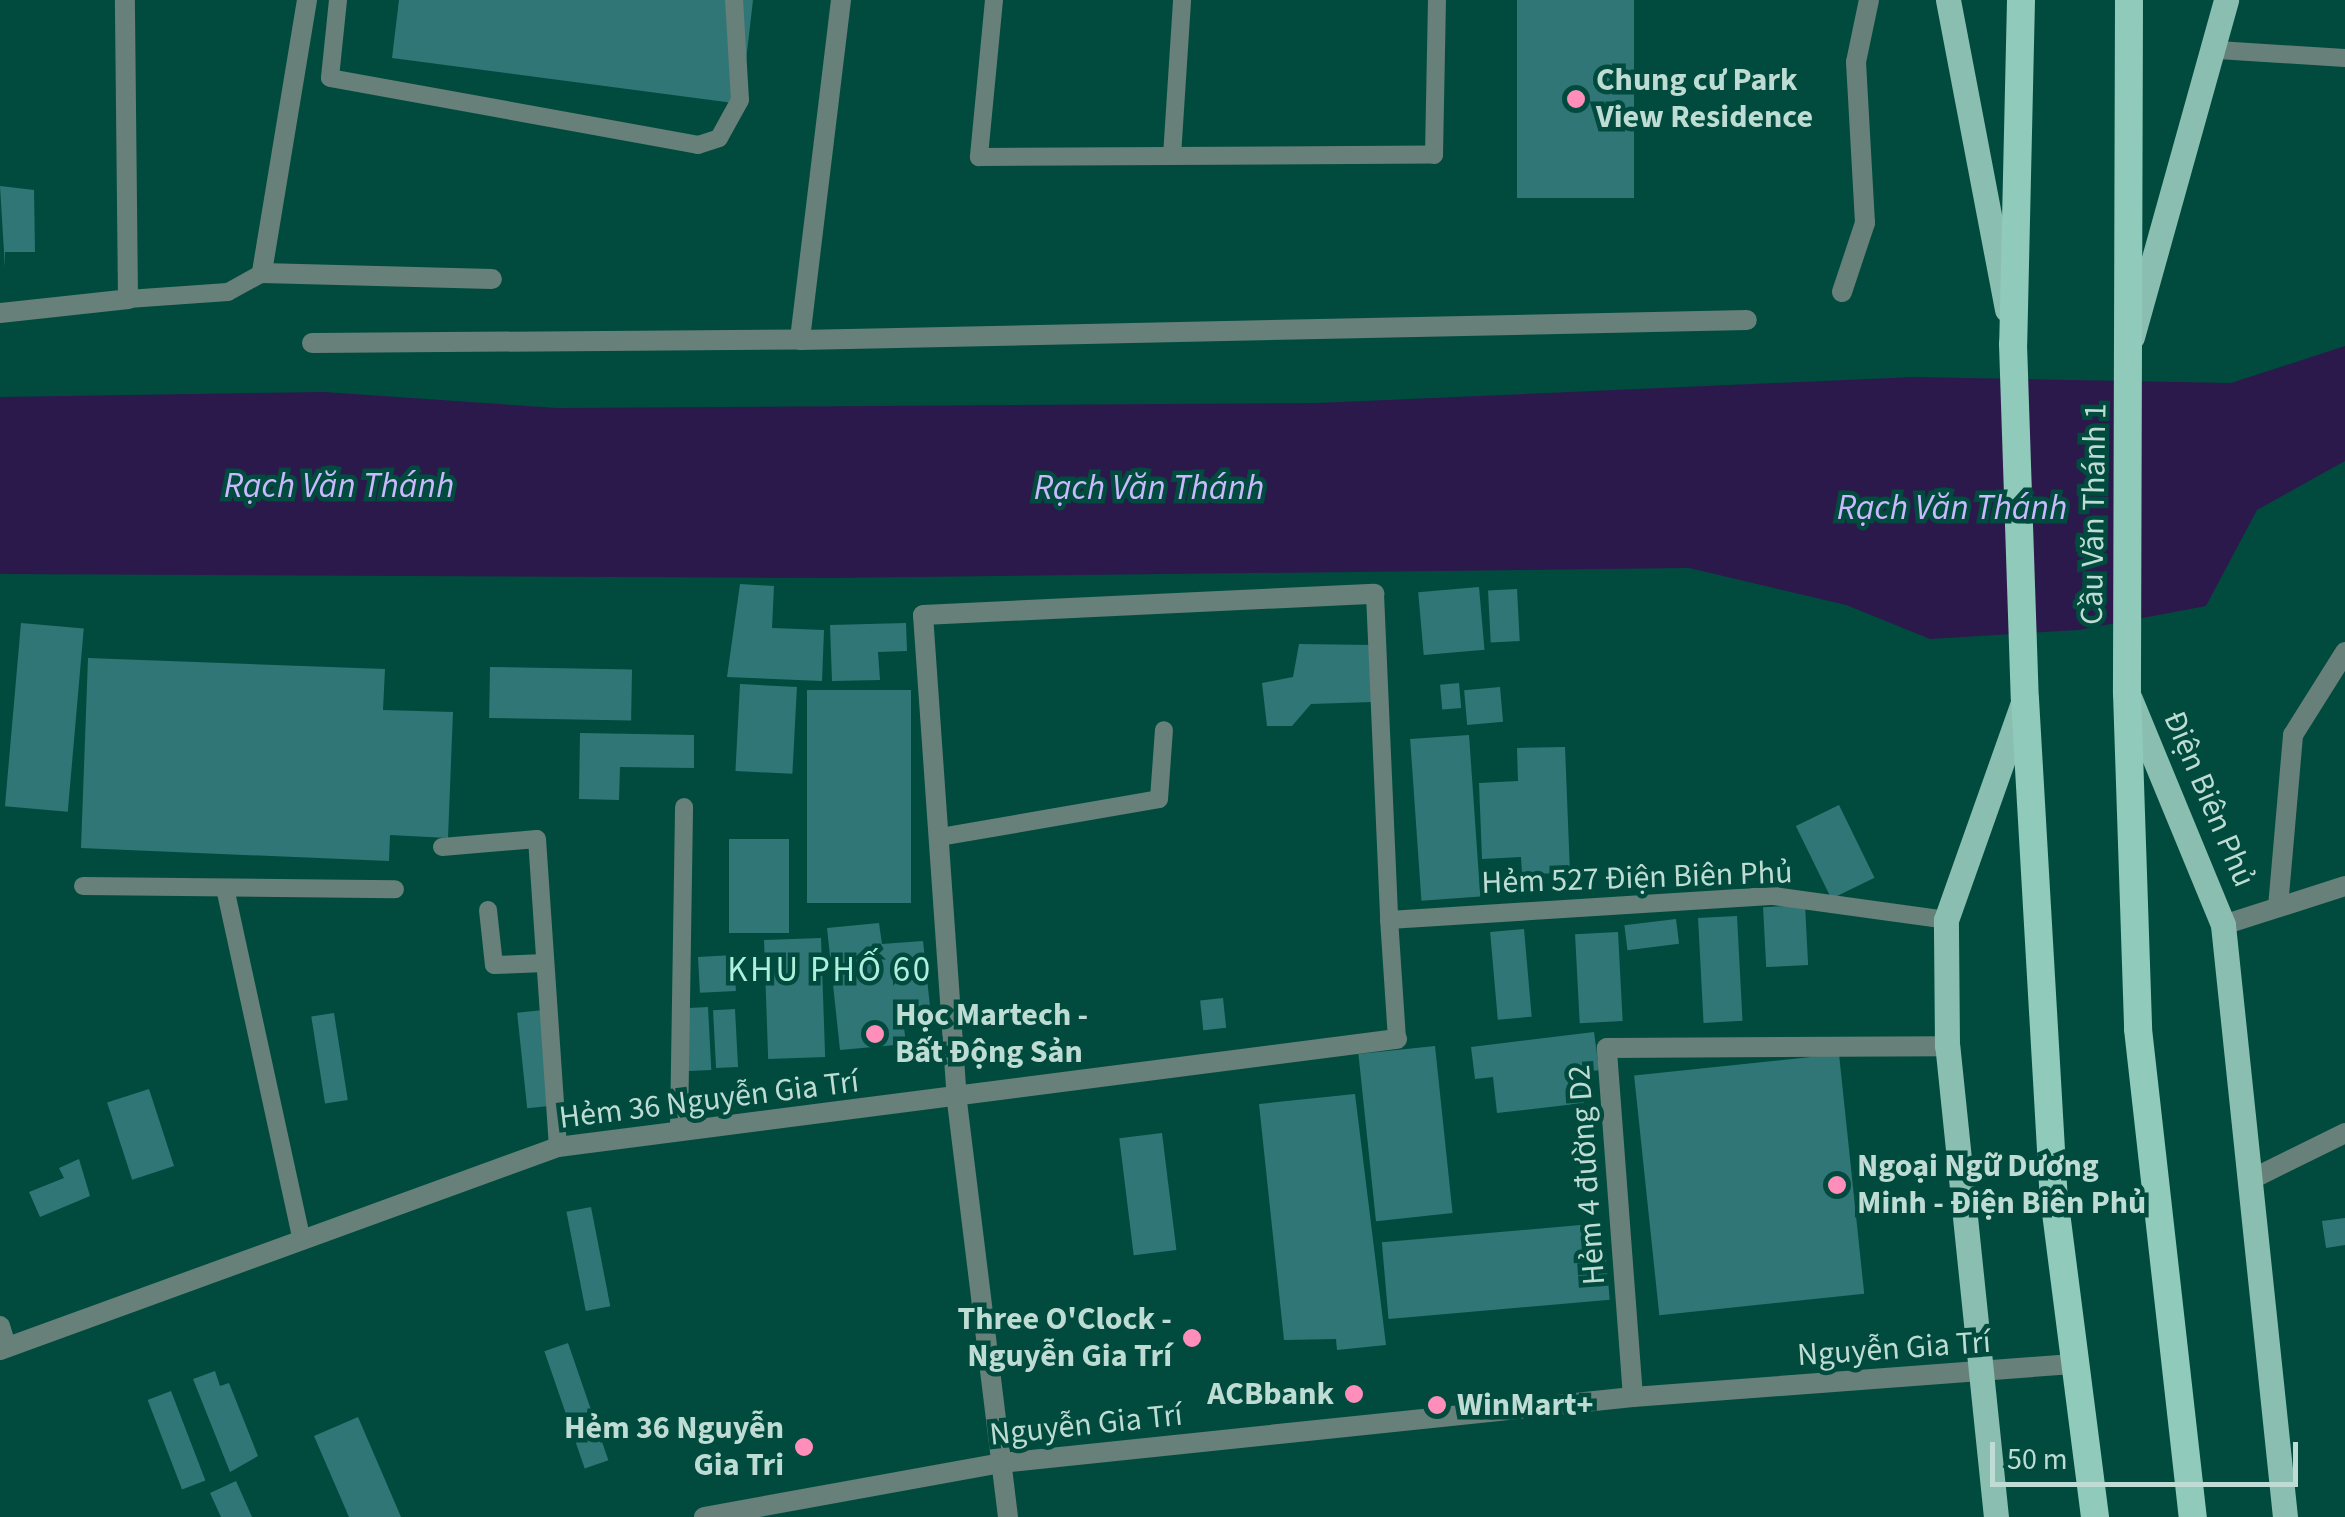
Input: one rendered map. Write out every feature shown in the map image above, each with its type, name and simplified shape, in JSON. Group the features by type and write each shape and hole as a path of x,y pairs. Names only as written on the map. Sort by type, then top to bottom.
{"highway":[{"path":"2021,0 2014,344 2025,699 2054,1196 2096,1517"},
{"path":"2130,0 2132,337"},
{"name":"Cầu Văn Thánh 1","path":"2127,692 2132,337"},
{"name":"Điện Biên Phủ","path":"2127,692 2138,1029 2193,1517"}],"main road":[{"path":"1948,0 2014,344"},
{"path":"2132,337 2218,50 2226,0"},
{"name":"Điện Biên Phủ","path":"2127,692 2223,925 2285,1517"},
{"path":"1996,1517 1976,1375 1947,1046 1946,920 2025,699"}],"street":[{"path":"0,313 128,299 124,0"},
{"path":"306,0 262,273 492,279"},
{"path":"800,340 840,0"},
{"path":"1842,292 1865,223 1856,62 1869,0"},
{"path":"312,344 800,340 1747,320"},
{"path":"1008,1517 956,1100 923,615 1375,594"},
{"path":"2278,907 2293,735 2345,652"},
{"path":"2223,925 2345,886"},
{"name":"Hẻm 36 Nguyễn Gia Trí","path":"2,1341 558,1147 679,1129 956,1100 1397,1039"},
{"name":"Hẻm 4 đường D2","path":"1633,1397 1607,1048 1947,1046"},
{"path":"2252,1179 2345,1133"},
{"name":"Nguyễn Gia Trí","path":"704,1517 1001,1463 1633,1397 1976,1375 2076,1364"}],"lane":[{"path":"338,0 330,78 698,145 719,138 740,100 734,0"},
{"path":"994,0 980,157 1434,155 1436,0"},
{"path":"1172,156 1182,0"},
{"path":"2218,50 2345,58"},
{"path":"128,299 228,292 262,273"},
{"path":"1375,594 1388,920 1397,1039"},
{"path":"940,837 1159,799 1164,730"},
{"path":"679,1129 684,808"},
{"path":"442,847 536,839 558,1147"},
{"path":"83,886 395,889"},
{"path":"225,888 301,1237"},
{"name":"Hẻm 527 Điện Biên Phủ","path":"1388,920 1774,896 1946,920"},
{"path":"488,910 494,965 545,963"}],"water":[{"name":"Rạch Văn Thánh","path":"2345,346 2345,461 2257,510 2206,606 2079,630 1930,639 1846,605 1689,568 833,578 0,574 0,397 324,392 557,408 1317,403 1913,377 2231,383"}],"building":[{"path":"399,0 753,0 741,104 392,58"},
{"name":"Chung cư Park View Residence","path":"1517,0 1634,0 1634,198 1517,198"},
{"path":"0,186 34,190 35,252 5,252 5,268"},
{"path":"740,584 774,586 772,628 824,630 822,681 727,677"},
{"path":"1479,587 1484,650 1424,655 1418,592"},
{"path":"1517,589 1520,641 1491,642 1488,591"},
{"path":"21,623 84,628 68,812 5,806"},
{"path":"906,623 907,651 878,652 880,680 832,681 830,625"},
{"path":"1299,644 1372,645 1372,702 1311,704 1292,726 1267,726 1262,683 1293,677"},
{"path":"88,658 385,669 383,710 453,712 448,838 390,835 389,861 81,848"},
{"path":"490,667 632,669 631,720 489,718"},
{"path":"1459,683 1461,708 1442,710 1440,685"},
{"path":"740,684 797,687 792,774 735,771"},
{"path":"1500,687 1503,722 1467,725 1464,690"},
{"path":"807,690 911,690 911,903 807,903"},
{"path":"580,733 694,735 694,768 620,767 619,800 579,799"},
{"path":"1469,735 1480,897 1421,901 1410,739"},
{"path":"1565,747 1570,873 1522,874 1521,857 1482,859 1479,783 1518,781 1517,748"},
{"path":"1839,805 1875,878 1831,899 1796,826"},
{"path":"729,839 789,839 789,933 729,933"},
{"path":"1805,905 1808,965 1766,967 1763,907"},
{"path":"1737,916 1742,1021 1704,1023 1698,918"},
{"path":"1676,919 1679,944 1627,950 1624,925"},
{"path":"879,923 882,944 923,941 931,1016 903,1019 906,1044 840,1050 827,928"},
{"path":"1524,929 1532,1017 1498,1020 1490,932"},
{"path":"1618,932 1623,1021 1580,1023 1575,934"},
{"path":"821,938 825,1057 768,1059 764,940"},
{"path":"734,955 736,991 700,993 698,957"},
{"path":"1223,998 1226,1028 1203,1030 1200,1000"},
{"path":"708,1007 711,1070 688,1071 685,1008"},
{"path":"735,1009 738,1067 716,1068 713,1010"},
{"path":"544,1010 554,1105 527,1108 517,1013"},
{"path":"334,1013 348,1100 325,1104 311,1017"},
{"path":"1594,1032 1599,1070 1580,1073 1584,1103 1497,1113 1493,1077 1475,1079 1471,1047"},
{"path":"1435,1046 1453,1213 1376,1221 1358,1054"},
{"path":"1839,1054 1864,1294 1659,1315 1634,1076"},
{"path":"149,1089 174,1166 132,1180 107,1103"},
{"path":"1355,1094 1386,1345 1337,1350 1336,1339 1284,1340 1259,1104"},
{"path":"1162,1133 1176,1250 1134,1255 1119,1138"},
{"path":"79,1159 90,1196 40,1217 29,1192 64,1178 59,1168"},
{"path":"591,1207 610,1306 586,1311 566,1212"},
{"path":"2345,1218 2345,1245 2326,1248 2322,1221"},
{"path":"1603,1223 1610,1300 1389,1319 1382,1242"},
{"path":"568,1343 608,1460 585,1468 544,1351"},
{"path":"215,1371 220,1386 229,1383 258,1456 230,1472 193,1379"},
{"path":"171,1391 205,1481 182,1490 148,1400"},
{"path":"358,1417 401,1517 349,1517 314,1436"},
{"path":"236,1481 252,1517 221,1517 210,1493"}],"place":[{"name":"Chung cư Park View Residence","path":"1576,99"},
{"name":"Học Martech - Bất Động Sản","path":"875,1034"},
{"name":"Ngoại Ngữ Dương Minh - Điện Biên Phủ","path":"1837,1185"},
{"name":"Three O'Clock - Nguyễn Gia Trí","path":"1192,1338"},
{"name":"ACBbank","path":"1354,1394"},
{"name":"WinMart+","path":"1437,1405"},
{"name":"Hẻm 36 Nguyễn Gia Tri","path":"804,1447"}],"district":[{"name":"KHU PHỐ 60","path":"830,970"}]}
